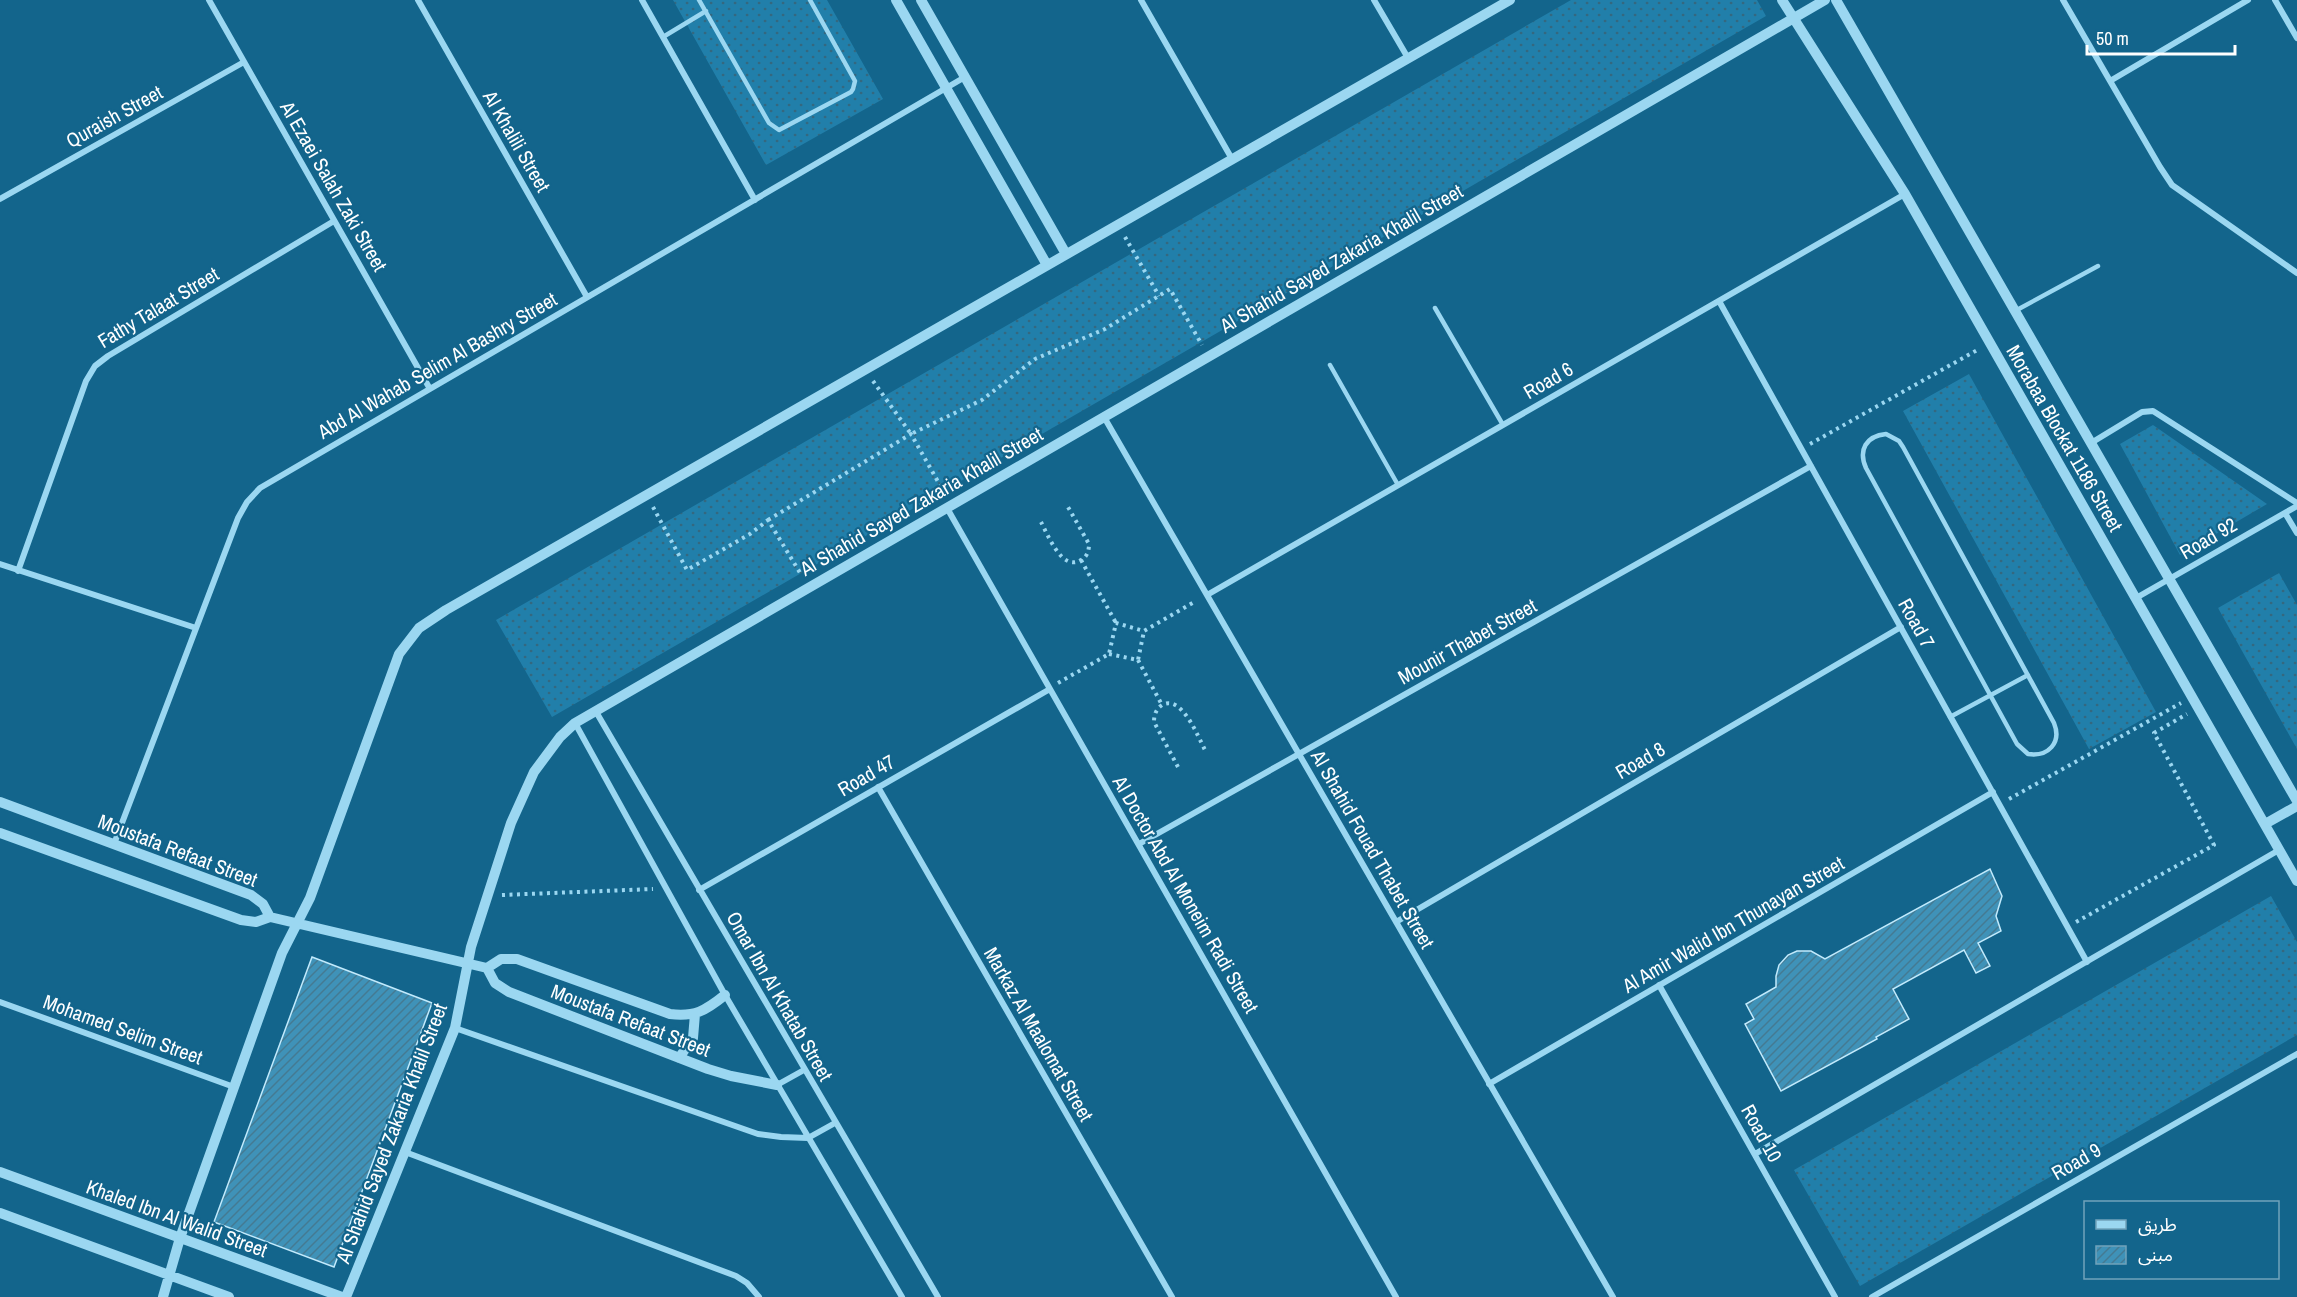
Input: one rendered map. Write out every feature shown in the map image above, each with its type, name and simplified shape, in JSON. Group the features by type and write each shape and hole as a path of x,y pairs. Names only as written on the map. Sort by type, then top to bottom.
{"street":[{"name":"Al Ezaei Salah Zaki Street","path":"209,0 430,389"},
{"name":"Al Khalili Street","path":"418,0 587,297"},
{"path":"642,0 755,200"},
{"path":"896,0 1047,266"},
{"path":"921,0 1066,254"},
{"path":"1141,0 1232,159"},
{"path":"1374,0 1408,58"},
{"path":"163,1297 180,1238 282,953 310,898 393,669 408,640 419,628 446,610 1510,0"},
{"name":"Morabaa Blockat 1186 Street","path":"1782,0 1905,194 2279,850 2295,873"},
{"name":"Al Shahid Sayed Zakaria Khalil Street","path":"344,1297 455,1028 468,964 487,896 522,794 548,752 575,723 1825,0"},
{"name":"Morabaa Blockat 1186 Street","path":"1836,0 2297,801"},
{"path":"2064,0 2172,185 2297,273"},
{"path":"2110,81 2248,0"},
{"path":"2275,0 2297,38"},
{"name":"Quraish Street","path":"0,199 244,62"},
{"name":"Abd Al Wahab Selim Al Bashry Street","path":"114,844 238,518 253,495 268,483 965,77"},
{"name":"Road 6","path":"1207,595 1905,194"},
{"name":"Fathy Talaat Street","path":"18,571 86,381 95,366 108,356 334,221"},
{"name":"Road 7","path":"1719,301 2087,962"},
{"path":"2091,442 2142,412 2153,411 2297,505"},
{"name":"Al Shahid Fouad Thabet Street","path":"1104,417 1613,1297"},
{"name":"Mounir Thabet Street","path":"1139,844 1811,466"},
{"name":"Road 92","path":"2136,598 2297,505"},
{"name":"Al Doctor Abd Al Moneim Radi Street","path":"949,506 1050,689 1396,1297"},
{"path":"2285,513 2297,533"},
{"path":"0,564 196,628"},
{"name":"Road 8","path":"1396,922 1901,627"},
{"name":"Road 47","path":"699,890 1050,689"},
{"name":"Omar Ibn Al Khatab Street","path":"595,710 938,1297"},
{"path":"575,723 724,995 902,1297"},
{"name":"Markaz Al Maalomat Street","path":"878,787 1172,1297"},
{"name":"Al Amir Walid Ibn Thunayan Street","path":"1489,1084 1992,792"},
{"name":"Moustafa Refaat Street","path":"0,802 251,895 263,904 270,917"},
{"path":"2265,824 2297,806"},
{"path":"0,833 241,920 256,922 270,917 487,968"},
{"path":"1755,1154 2279,850"},
{"name":"Moustafa Refaat Street","path":"724,995 705,1010 684,1016 670,1014 517,959 501,959 487,968 490,976 501,989 731,1077 777,1085"},
{"name":"Road 10","path":"1659,985 1835,1297"},
{"name":"Mohamed Selim Street","path":"0,1002 234,1086"},
{"path":"678,1058 693,1038 695,1014"},
{"path":"455,1028 758,1134 808,1138 835,1123"},
{"name":"Road 9","path":"1872,1297 2297,1054"},
{"path":"777,1085 804,1070"},
{"path":"405,1152 736,1276 747,1283 759,1297"},
{"name":"Khaled Ibn Al Walid Street","path":"0,1172 344,1297"},
{"path":"0,1213 229,1297"}],"lane":[{"path":"699,0 769,123 779,130 850,92 855,85 810,0"},
{"path":"663,37 706,11"},
{"path":"2015,311 2098,266"},
{"path":"1435,308 1503,425"},
{"path":"1330,365 1398,485"},
{"path":"1886,434 1899,441 1903,447 2028,675 2057,730 2054,744 2044,754 2028,754 2022,750 1990,695 1862,460 1862,452 1871,438 1886,434"},
{"path":"1950,717 2028,675"}],"path":[{"path":"1118,225 1159,296"},
{"path":"646,495 687,570 750,534 768,520 911,434 982,400 1035,359 1105,329 1170,289 1209,356"},
{"path":"1802,449 1990,343"},
{"path":"866,369 911,434 949,506"},
{"path":"1041,522 1062,558 1071,563 1081,561 1087,555 1089,544 1068,507"},
{"path":"768,520 808,587"},
{"path":"1081,561 1116,623 1109,654"},
{"path":"1116,623 1144,631 1207,595"},
{"path":"1144,631 1138,660 1162,705"},
{"path":"1050,689 1109,654 1138,660"},
{"path":"2000,805 2192,697"},
{"path":"1178,767 1154,722 1156,711 1162,705 1172,703 1181,707 1205,750"},
{"path":"2067,926 2214,845 2154,733 2198,708"},
{"path":"487,896 666,889"}],"shaded area":[{"path":"673,0 827,0 883,99 766,165"},
{"path":"1571,0 1757,0 1766,16 552,717 496,620"},
{"path":"1969,374 2156,712 2089,749 1903,411"},
{"path":"2153,425 2267,504 2180,555 2120,444"},
{"path":"2279,573 2297,605 2297,749 2218,608"},
{"path":"2271,896 2297,942 2297,1035 1860,1286 1794,1170"}],"building":[{"path":"1990,869 2002,896 1996,916 2001,931 1978,943 1990,966 1976,973 1964,950 1893,989 1909,1019 1781,1091 1745,1024 1754,1019 1746,1004 1776,987 1779,965 1788,955 1797,951 1811,951 1825,959"},
{"path":"312,957 432,1003 334,1267 214,1222"}]}
